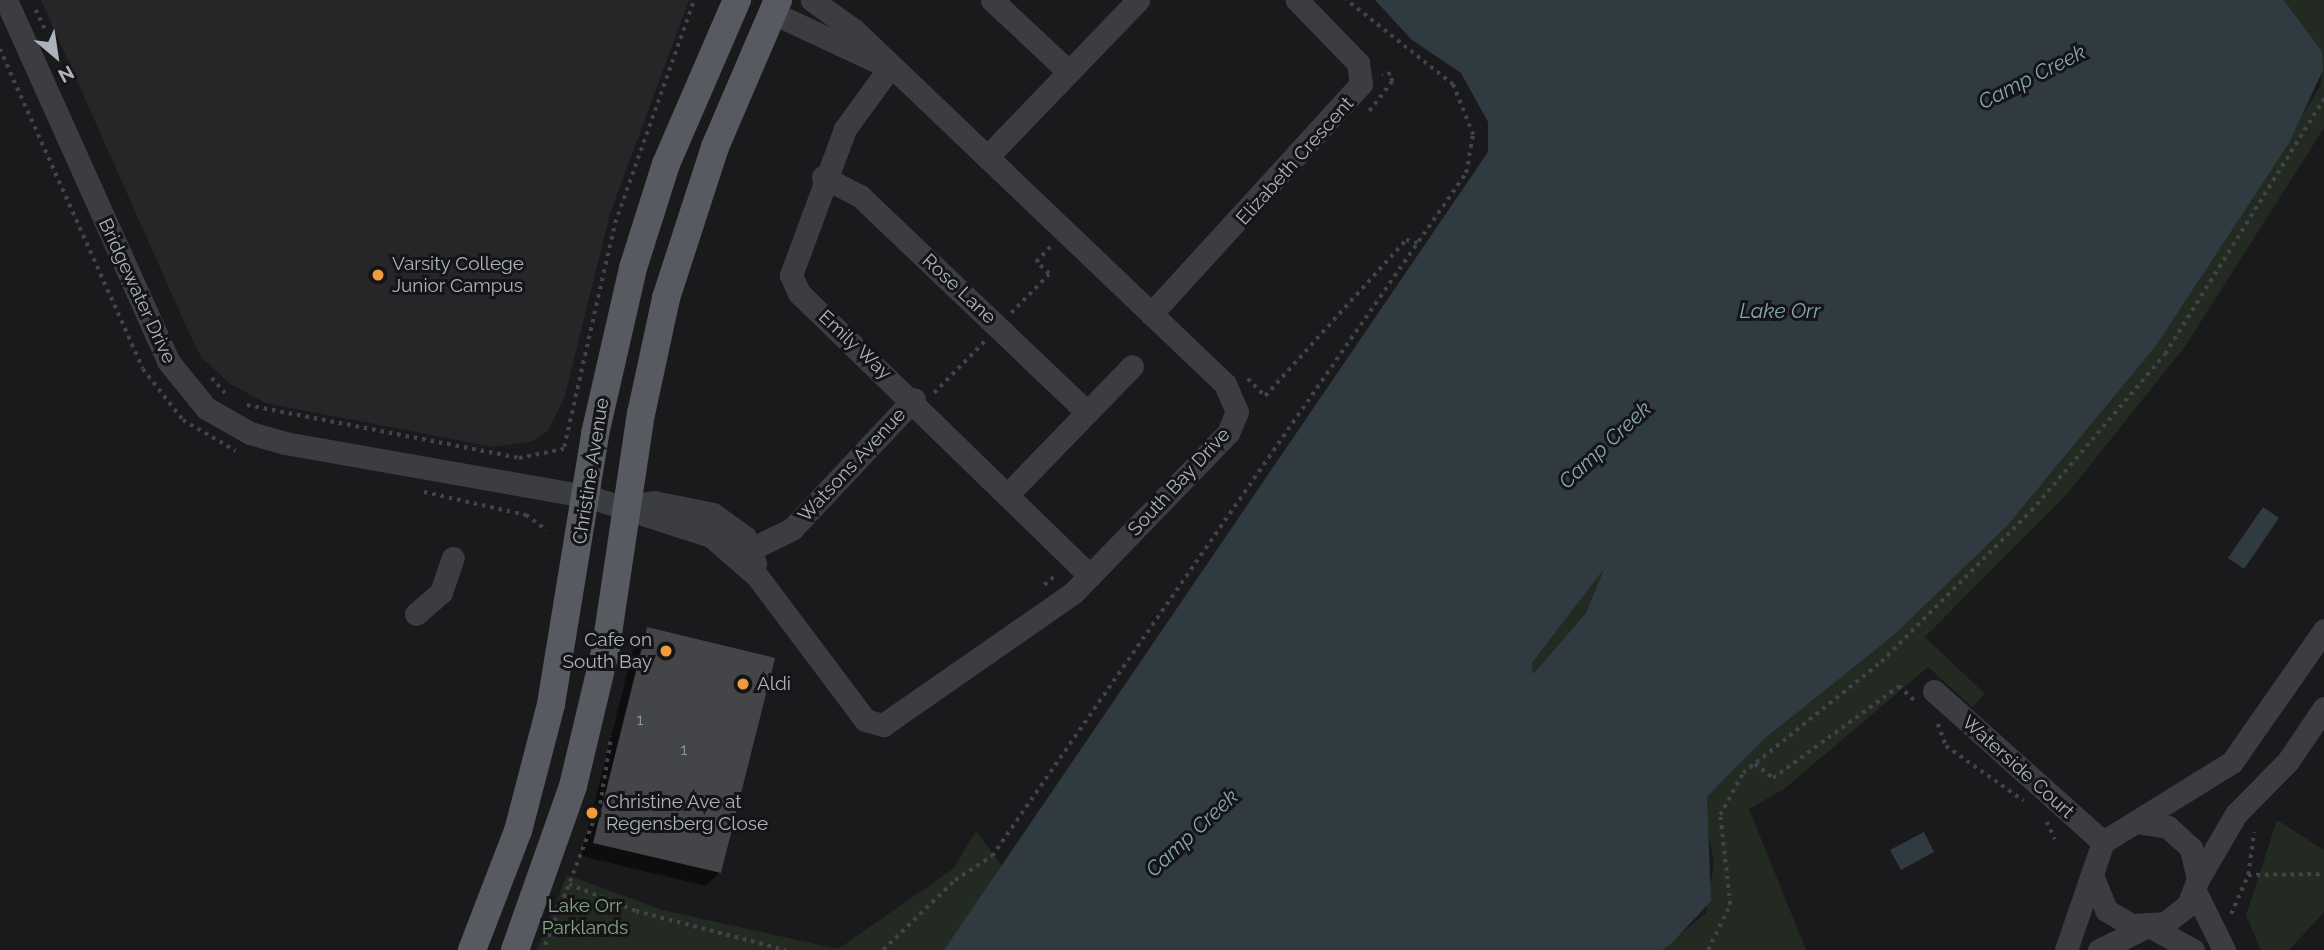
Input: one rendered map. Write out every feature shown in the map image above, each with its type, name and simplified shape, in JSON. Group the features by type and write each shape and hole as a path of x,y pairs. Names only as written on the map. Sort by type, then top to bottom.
{"main road":[{"name":"Christine Avenue","path":"472,950 533,781 633,268 666,164 737,0"},
{"name":"Christine Avenue","path":"515,950 573,786 606,647 627,506 666,298 715,147 767,4"}],"street":[{"name":"Bridgewater Drive","path":"5,0 163,350 206,408 239,428 285,443 587,496 627,506"},
{"name":"South Bay Drive","path":"627,506 652,522 711,536 757,576 865,720 883,725 1090,576 1228,433 1237,412 1225,384 854,30 811,0"},
{"path":"992,0 1069,72"},
{"path":"987,157 1138,0"},
{"name":"Elizabeth Crescent","path":"1151,314 1361,84 1358,63 1297,0"},
{"name":"South Bay Drive","path":"767,4 890,67"},
{"name":"Emily Way","path":"890,67 853,115 823,177 791,275 806,300 923,397 1008,494 1090,576"},
{"name":"Rose Lane","path":"823,177 860,196 1087,412"},
{"path":"1008,494 1132,366"},
{"name":"Watsons Avenue","path":"751,549 792,530 923,397"},
{"name":"South Bay Drive","path":"627,506 654,502 713,514 731,522 751,549 757,576"},
{"path":"416,614 441,592 453,558"},
{"path":"2066,950 2103,842 2232,762 2324,631"},
{"name":"Waterside Court","path":"1926,698 2103,842"},
{"path":"2099,950 2178,915 2236,814 2288,761 2324,708"},
{"path":"2137,822 2181,836 2197,863 2196,885 2224,950"},
{"path":"2092,869 2106,910 2149,927 2193,950"}],"path":[{"path":"28,0 51,42"},
{"path":"687,0 694,0"},
{"path":"883,950 955,880 992,856 1466,173 1470,114 1454,85 1346,0"},
{"path":"0,50 143,369 192,427 249,456"},
{"path":"1358,122 1387,90 1391,74 1382,75"},
{"path":"1716,950 1710,948 1730,905 1720,814 1755,764 1881,662 2040,500 2165,354 2324,99"},
{"path":"1246,377 1265,396 1406,240 1418,243"},
{"path":"1005,320 1049,274 1036,262 1052,244"},
{"path":"923,397 991,334"},
{"path":"203,368 226,393 274,413 519,458 564,447"},
{"path":"411,489 526,515 547,530"},
{"path":"1038,590 1057,574 1054,567"},
{"path":"1755,764 1773,778 1899,685 1926,698"},
{"path":"1928,714 1946,746 2025,801 2055,839"},
{"path":"2229,920 2248,874 2254,832"},
{"path":"2248,874 2324,874"},
{"path":"569,884 636,911 786,950"}],"shaded area":[{"name":"Varsity College Junior Campus","path":"41,0 689,0 610,214 565,396 548,431 533,441 493,447 266,403 230,384 201,357 190,335"}],"green space":[{"path":"2284,0 2324,0 2324,128 2186,345 2067,494 1925,637 1985,694 1972,707 1928,667 1784,789 1749,809 1806,950 1662,950 1706,913 1714,862 1704,811 1707,797 1763,740 1894,635 2007,526 2155,347 2321,85 2322,52"},
{"path":"1604,569 1586,613 1533,674 1532,663"},
{"path":"2277,820 2324,850 2324,912 2289,950 2261,950 2246,915"},
{"name":"Lake Orr Parklands","path":"976,831 1002,866 944,950 537,950 567,875 662,910 838,949 953,869"}],"water":[{"name":"Lake Orr","path":"1375,0 2284,0 2322,52 2323,70 2289,143 2155,347 2007,526 1894,635 1763,740 1707,797 1711,901 1672,943 1662,950 944,950 1488,152 1488,122 1461,73 1412,40","holes":["1604,569 1586,613 1533,674 1532,663"]},
{"path":"2263,507 2279,518 2244,569 2228,558"},
{"path":"1924,832 1934,852 1901,870 1890,850"}],"building":[{"path":"647,627 775,658 721,873 593,843"}],"place":[{"name":"Varsity College Junior Campus","path":"378,275"},
{"name":"Cafe on South Bay","path":"666,651"},
{"name":"Aldi","path":"743,684"},
{"name":"Christine Ave at Regensberg Close","path":"592,813"}],"water label":[{"name":"Camp Creek","path":"2032,77"},
{"name":"Camp Creek","path":"1605,445"},
{"name":"Camp Creek","path":"1192,833"}]}
